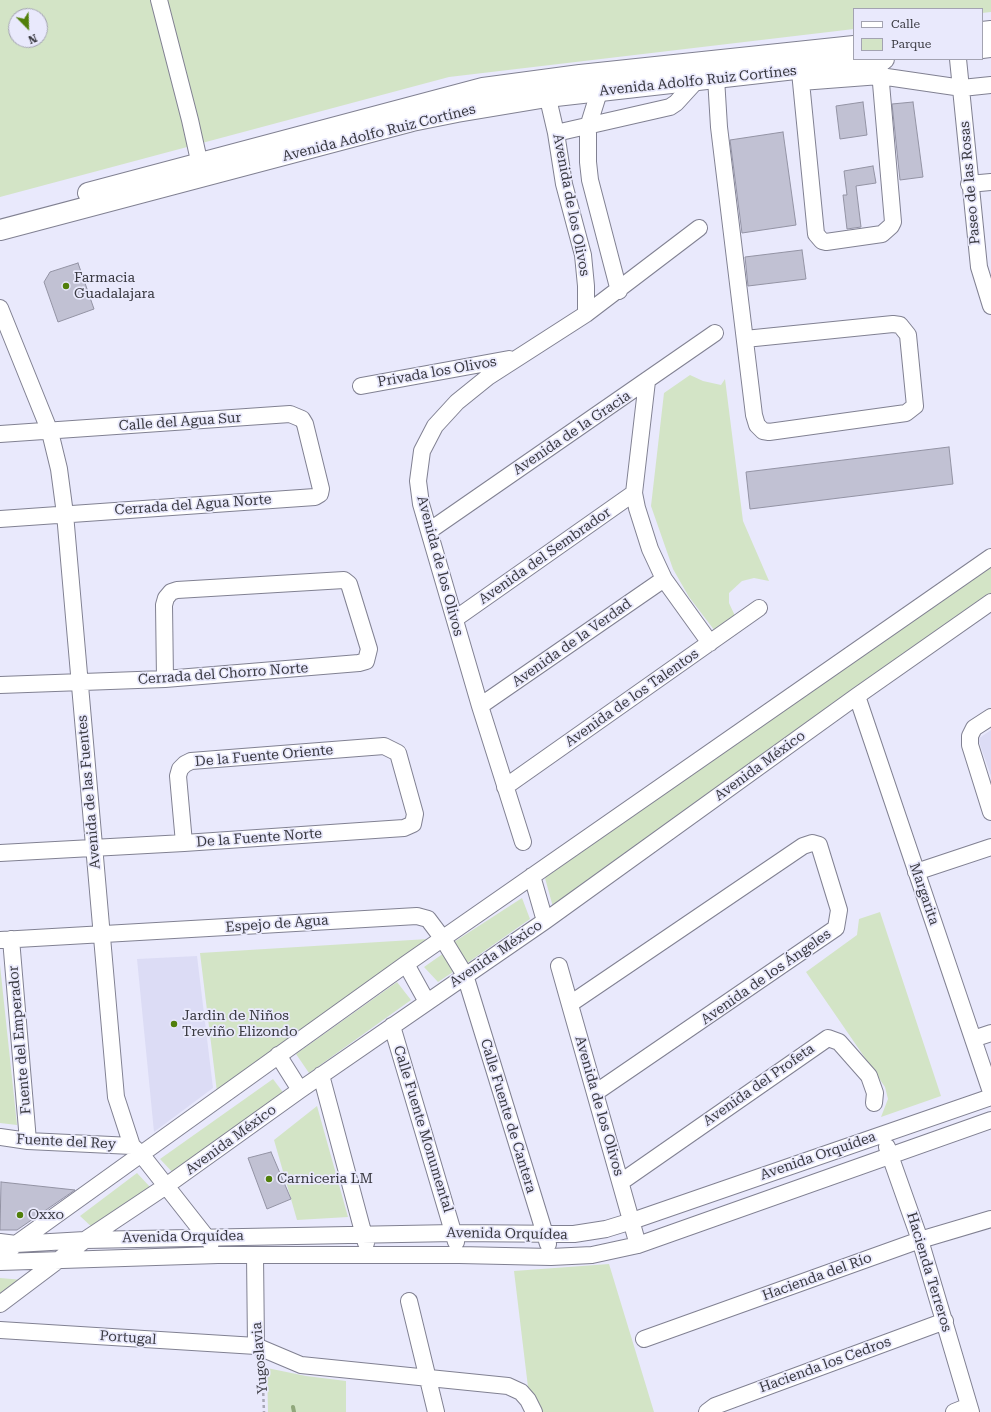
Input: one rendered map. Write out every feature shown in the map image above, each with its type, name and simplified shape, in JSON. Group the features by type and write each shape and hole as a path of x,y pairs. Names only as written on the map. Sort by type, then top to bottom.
{"main road":[{"path":"0,216 201,170 483,88 591,83 663,66 853,46"},
{"name":"Avenida Adolfo Ruiz Cortínes","path":"0,230 201,170 412,121 496,104 548,97 591,83 800,75 881,65"}],"street":[{"path":"159,0 201,170"},
{"name":"Paseo de las Rosas","path":"958,60 970,184 991,306"},
{"path":"800,75 816,234 818,238 826,242 882,234 891,226 893,222 881,65 962,88 991,85"},
{"path":"556,133 588,127 670,107 707,79 719,127 754,415 757,425 763,430 769,432 906,413 915,406 908,335 900,325 893,324 745,339"},
{"name":"Avenida de los Olivos","path":"522,842 480,706 421,504 418,481 422,451 435,426 458,402 488,376 514,358 586,314 619,291 590,180 587,144 591,83"},
{"name":"Avenida de los Olivos","path":"548,97 556,133 564,184 583,255 586,286 586,314"},
{"path":"970,184 991,182"},
{"path":"619,291 699,228"},
{"name":"Avenida de las Fuentes","path":"0,308 56,450 65,514 116,1097 136,1150 207,1236 218,1255"},
{"name":"Avenida de la Gracia","path":"429,531 715,333"},
{"name":"Privada los Olivos","path":"361,386 514,358"},
{"path":"647,381 634,493 642,526 664,579 710,643"},
{"name":"Calle del Agua Sur","path":"0,434 50,432 290,414 302,419 306,424 321,489 320,494"},
{"name":"Avenida del Sembrador","path":"455,619 634,493"},
{"name":"Cerrada del Agua Norte","path":"0,519 315,496 320,494"},
{"path":"0,1258 136,1150 278,1055 406,964 991,557"},
{"name":"Avenida de la Verdad","path":"480,706 664,579"},
{"name":"Cerrada del Chorro Norte","path":"0,685 165,679 359,663 366,661 369,649 347,581 200,588 171,592 166,598 164,605 165,679"},
{"name":"Avenida México","path":"0,1304 85,1240 166,1186 464,975 545,921 857,696 991,602"},
{"name":"Avenida de los Talentos","path":"505,787 759,608"},
{"name":"Margarita","path":"857,696 991,1092"},
{"path":"991,717 974,728 970,736 970,745 991,812"},
{"name":"De la Fuente Norte","path":"0,849 94,848 404,828 413,824 415,814 398,752 384,746 377,746"},
{"name":"De la Fuente Oriente","path":"184,843 178,776 180,769 185,764 191,761 377,746"},
{"name":"Avenida de los Ángeles","path":"570,1004 804,846 812,843 819,845 839,910 836,928 830,934 595,1093"},
{"path":"916,872 991,847"},
{"path":"532,876 545,921"},
{"name":"Espejo de Agua","path":"6,939 101,935 417,916 428,919 443,939 464,975"},
{"name":"Fuente del Emperador","path":"6,939 28,1141"},
{"path":"406,964 427,1002"},
{"name":"Avenida de los Olivos","path":"559,966 638,1245"},
{"name":"Calle Fuente de Cantera","path":"464,975 546,1235 551,1257"},
{"name":"Calle Fuente Monumental","path":"392,1026 460,1255"},
{"path":"974,1039 991,1033"},
{"name":"Avenida del Profeta","path":"621,1182 828,1038 839,1042 869,1076 875,1093 874,1103"},
{"path":"278,1055 300,1090"},
{"path":"321,1075 369,1256"},
{"name":"Avenida Orquídea","path":"0,1242 16,1244 207,1236 454,1233 546,1235 574,1234 606,1229 632,1221 991,1096"},
{"name":"Avenida Orquídea","path":"0,1262 218,1255 460,1255 551,1257 592,1255 638,1245 991,1120"},
{"name":"Hacienda Terreros","path":"882,1133 920,1240 970,1409"},
{"name":"Fuente del Rey","path":"0,1137 28,1141 136,1150"},
{"name":"Hacienda del Río","path":"644,1339 920,1240 991,1219"},
{"name":"Yugoslavia","path":"255,1255 256,1346"},
{"path":"409,1301 436,1412"},
{"name":"Hacienda los Cedros","path":"707,1412 715,1406 945,1321"},
{"name":"Portugal","path":"0,1330 256,1346 301,1365 508,1386 521,1392 528,1400 534,1412"},
{"path":"954,1412 970,1409"}],"path":[{"name":"Yugoslavia","path":"256,1346 262,1360 264,1412"}],"shaded area":[{"path":"991,730 991,776 978,739"},
{"name":"Jardin de Niños Treviño Elizondo","path":"197,956 213,1088 154,1132 137,959"}],"green space":[{"path":"0,0 991,0 991,12 983,13 983,8 853,8 853,29 449,77 0,197"},
{"path":"690,375 703,381 721,385 725,379 743,521 769,581 754,578 742,581 729,593 729,603 736,618 718,635 689,597 673,569 651,506 664,393"},
{"path":"991,562 991,596 553,907 545,878"},
{"path":"522,898 530,919 463,966 454,942"},
{"path":"880,912 941,1096 881,1117 888,1099 885,1087 806,972 857,935 859,919"},
{"path":"428,939 217,1092 200,953"},
{"path":"444,953 453,972 438,982 424,967"},
{"path":"0,965 17,1125 0,1123"},
{"path":"397,982 411,1000 309,1073 296,1054"},
{"path":"273,1079 285,1095 175,1175 160,1159"},
{"path":"317,1106 348,1217 297,1220 274,1140"},
{"path":"137,1173 151,1188 95,1230 80,1216"},
{"path":"609,1264 654,1412 531,1412 514,1271"},
{"path":"0,1278 23,1280 0,1295"},
{"path":"267,1368 306,1376 346,1381 346,1412 268,1412"}],"building":[{"path":"863,102 867,135 840,139 836,106"},
{"path":"913,102 923,177 900,180 892,104"},
{"path":"783,132 796,225 742,233 730,140"},
{"path":"873,166 876,183 856,186 861,227 847,229 843,195 847,195 844,171"},
{"path":"802,250 806,279 748,286 745,257"},
{"path":"78,263 94,309 58,322 44,282 50,272"},
{"path":"949,447 953,484 750,509 746,472"},
{"name":"Carniceria LM","path":"271,1152 291,1199 267,1209 248,1158"},
{"name":"Oxxo","path":"1,1182 75,1190 17,1230 0,1230"}],"waterway":[{"path":"293,1407 294,1412"}],"place":[{"name":"Farmacia Guadalajara","path":"66,286"},
{"name":"Jardin de Niños Treviño Elizondo","path":"174,1024"},
{"name":"Carniceria LM","path":"269,1179"},
{"name":"Oxxo","path":"20,1215"}]}
